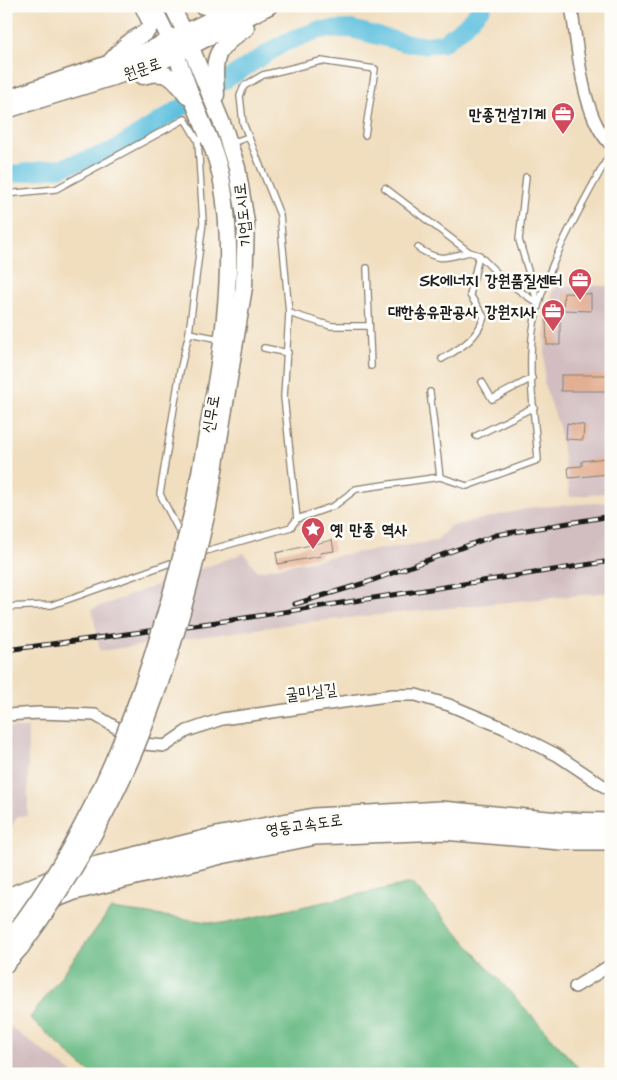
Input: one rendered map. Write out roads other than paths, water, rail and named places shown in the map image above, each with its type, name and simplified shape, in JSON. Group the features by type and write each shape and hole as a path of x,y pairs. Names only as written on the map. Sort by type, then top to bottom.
{"highway":[{"name":"영동고속도로","path":"6,900 69,874 222,837 314,819 441,812 559,823 611,824"},
{"name":"영동고속도로","path":"6,916 84,887 221,852 315,834 444,829 562,838 611,839"}],"main road":[{"path":"111,62 131,40 144,35 148,30 151,23 143,6"},
{"name":"원문로","path":"6,99 154,48 183,51 239,6"},
{"name":"원문로","path":"6,110 158,63 270,6"},
{"path":"217,107 214,61 217,52 237,34 278,6"},
{"path":"183,51 217,107"},
{"path":"183,51 198,111"},
{"path":"28,104 43,106 157,72 163,73 180,85 198,111"},
{"name":"기업도시로","path":"217,107 237,168 246,222 245,277 232,324"},
{"name":"기업도시로","path":"198,111 204,138 219,165 225,203 232,324"},
{"name":"신무로","path":"12,944 50,907 104,816 136,748 158,690 188,590 232,324"},
{"path":"6,964 12,944"}],"street":[{"path":"153,6 183,51"},
{"path":"172,6 183,51"},
{"path":"202,6 212,8 216,6"},
{"path":"571,6 586,91 600,133 611,145"},
{"name":"굴미실길","path":"6,715 39,713 95,715 144,744 165,746 187,730 222,719 394,695 416,695 449,705 504,728 557,755 611,791"},
{"path":"575,987 611,965"}],"lane":[{"path":"297,519 284,397 289,313 280,215 243,123 240,96 244,86 263,75 320,61 375,69 365,135"},
{"path":"6,194 56,189 185,119 204,138 203,222 189,333 160,494 190,556"},
{"path":"230,144 248,137"},
{"path":"6,607 52,606 190,556 291,527 297,519 334,506 356,489 440,477 467,486 538,460 532,378 532,332 538,304 576,214 611,152"},
{"path":"526,177 519,240 538,304"},
{"path":"385,188 470,252 480,255 501,277 538,304"},
{"path":"418,248 431,257 443,259 470,252"},
{"path":"442,359 470,342 480,330 484,316 470,295 480,255"},
{"path":"366,268 371,366"},
{"path":"289,313 331,326 369,326"},
{"path":"189,333 215,338"},
{"path":"264,348 288,354"},
{"path":"482,382 492,399 532,378"},
{"path":"430,392 440,477"},
{"path":"476,436 534,407"}],"waterway":[{"path":"6,175 63,167 112,151 284,43 318,30 351,29 405,43 424,45 443,43 464,27 483,6"}],"railway":[{"path":"295,604 368,582 496,535 611,516"},
{"path":"6,650 232,620 611,561"}],"place":[{"name":"만종건설기계","path":"563,135"},
{"name":"SK에너지 강원품질센터","path":"580,301"},
{"name":"대한송유관공사 강원지사","path":"553,332"},
{"name":"옛 만종 역사","path":"313,550"}]}
